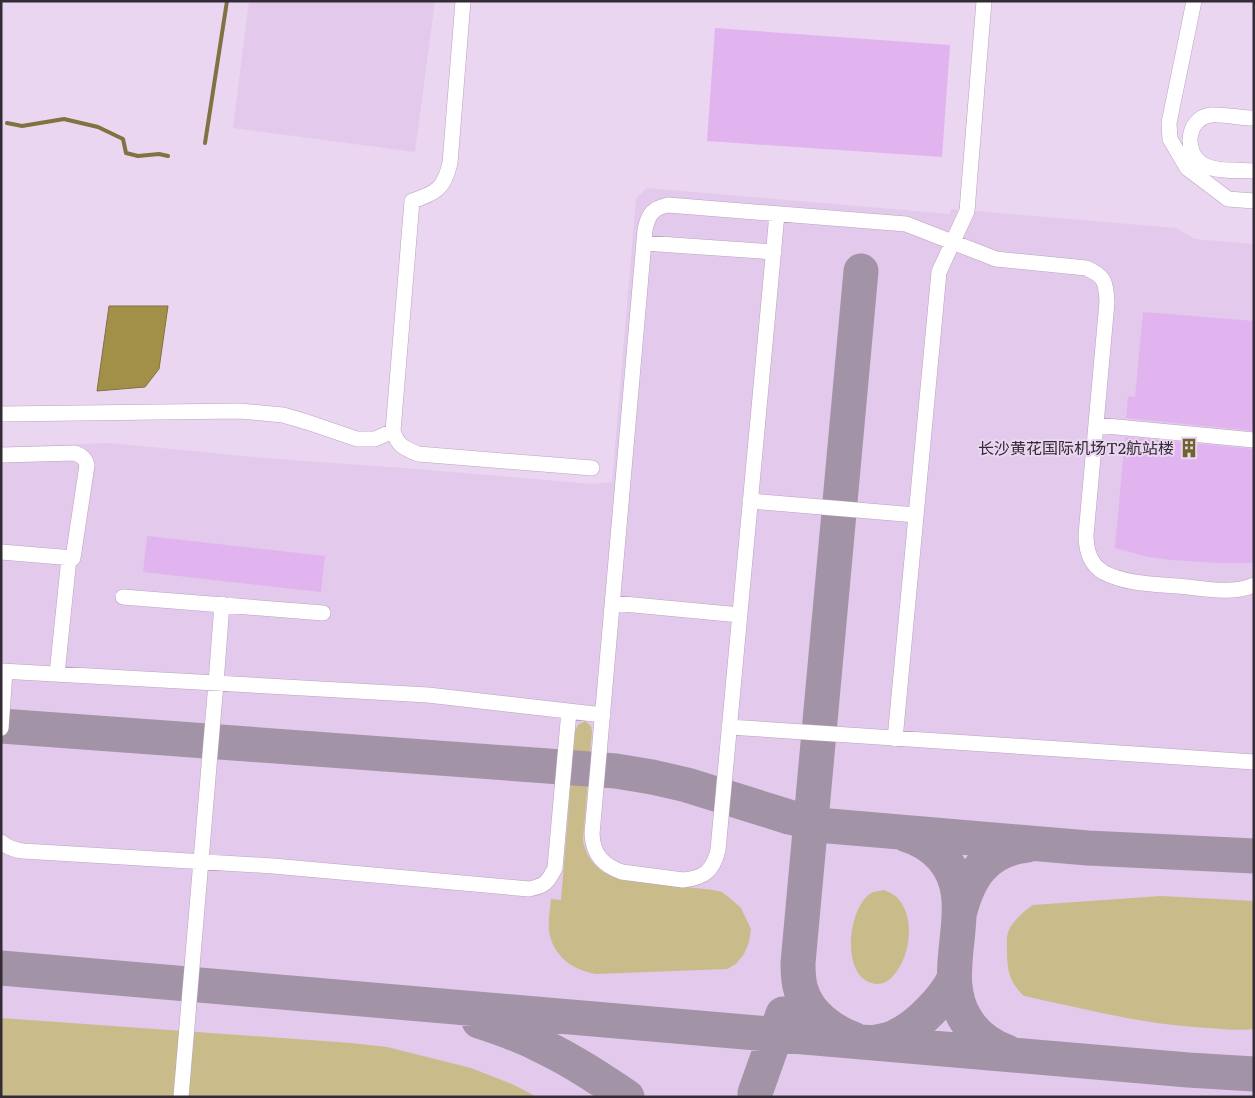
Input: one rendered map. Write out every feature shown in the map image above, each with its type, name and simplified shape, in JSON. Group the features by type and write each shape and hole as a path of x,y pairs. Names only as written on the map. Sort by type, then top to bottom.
{"lane":[{"path":"464,1 450,163 447,177 439,189 428,196 412,201 393,431 396,440 403,448 418,454 592,468"},
{"path":"895,739 939,272 967,211 984,1"},
{"path":"1194,1 1169,123 1170,139 1188,168 1228,199 1254,202"},
{"path":"1254,118 1211,115 1200,118 1194,124 1190,133 1190,144 1194,156 1202,164 1214,168 1254,171"},
{"path":"777,214 716,859 706,873 683,880 622,872 606,864 595,851 592,834 644,243 647,220 658,207 668,205 906,224 996,260 1086,268 1098,273 1104,282 1107,302 1086,536 1088,554 1094,564 1102,571 1115,577 1138,582 1220,590 1242,589 1254,586"},
{"path":"644,243 774,252"},
{"path":"1,414 240,411 284,416 357,439 375,439 393,431"},
{"path":"1096,424 1254,440"},
{"path":"1,455 76,454 81,456 87,465 74,558 1,552"},
{"path":"750,501 916,516"},
{"path":"56,674 69,558"},
{"path":"123,597 323,612"},
{"path":"613,603 740,615"},
{"path":"181,1097 222,604"},
{"path":"1,728 3,671 428,695 603,715"},
{"path":"2,846 23,851 273,866 529,889 538,887 546,883 555,868 569,711"},
{"path":"729,728 1254,762"}],"shaded area":[{"path":"249,1 435,1 415,152 233,128"},
{"path":"647,188 950,214 951,209 1176,228 1195,239 1254,244 1254,1097 1,1097 1,447 110,443 265,458 592,484 612,482 636,198"},
{"path":"109,306 168,306 159,369 145,387 97,391"},
{"path":"585,721 591,726 592,732 583,840 588,855 597,867 616,878 722,892 741,908 751,929 749,942 744,954 736,964 727,969 596,974 579,969 559,955 551,940 549,931 551,899 561,900 575,731 578,725"},
{"path":"884,890 897,897 900,901 905,909 909,929 907,950 899,968 888,981 877,984 865,980 856,970 852,956 851,941 853,925 864,899 873,892"},
{"path":"1161,896 1254,901 1254,1029 1231,1030 1162,1024 1093,1011 1024,996 1012,981 1008,970 1007,935 1016,920 1033,905"},
{"path":"1,1018 387,1047 471,1068 512,1084 537,1097 1,1097"}],"building":[{"path":"715,28 950,45 942,157 707,141"},
{"path":"1143,312 1254,321 1254,431 1126,418 1128,396 1135,397"},
{"path":"1125,437 1254,449 1254,563 1172,560 1148,557 1115,548"},
{"path":"147,536 325,556 321,592 143,572"}],"waterway":[{"path":"205,143 227,1"},
{"path":"7,123 22,126 64,119 98,127 123,139 126,153 138,156 159,154 168,156"}],"taxiway":[{"path":"853,1039 829,1026 809,1007 800,987 798,963 861,271"},
{"path":"1,726 616,771 687,785 789,817 829,826 1088,848 1254,856"},
{"path":"907,835 926,843 934,849 942,857 953,875 959,895 955,959 957,1001 966,1020 974,1031 995,1047 1007,1052"},
{"path":"959,915 973,877 989,859 1012,848 1027,845"},
{"path":"1,968 1188,1070 1254,1074"},
{"path":"876,1042 894,1038 915,1025 937,1003 954,979"},
{"path":"755,1093 783,1014"},
{"path":"479,1021 504,1029 555,1052 627,1097"}],"place":[{"name":"长沙黄花国际机场T2航站楼","path":"1189,448"}]}
